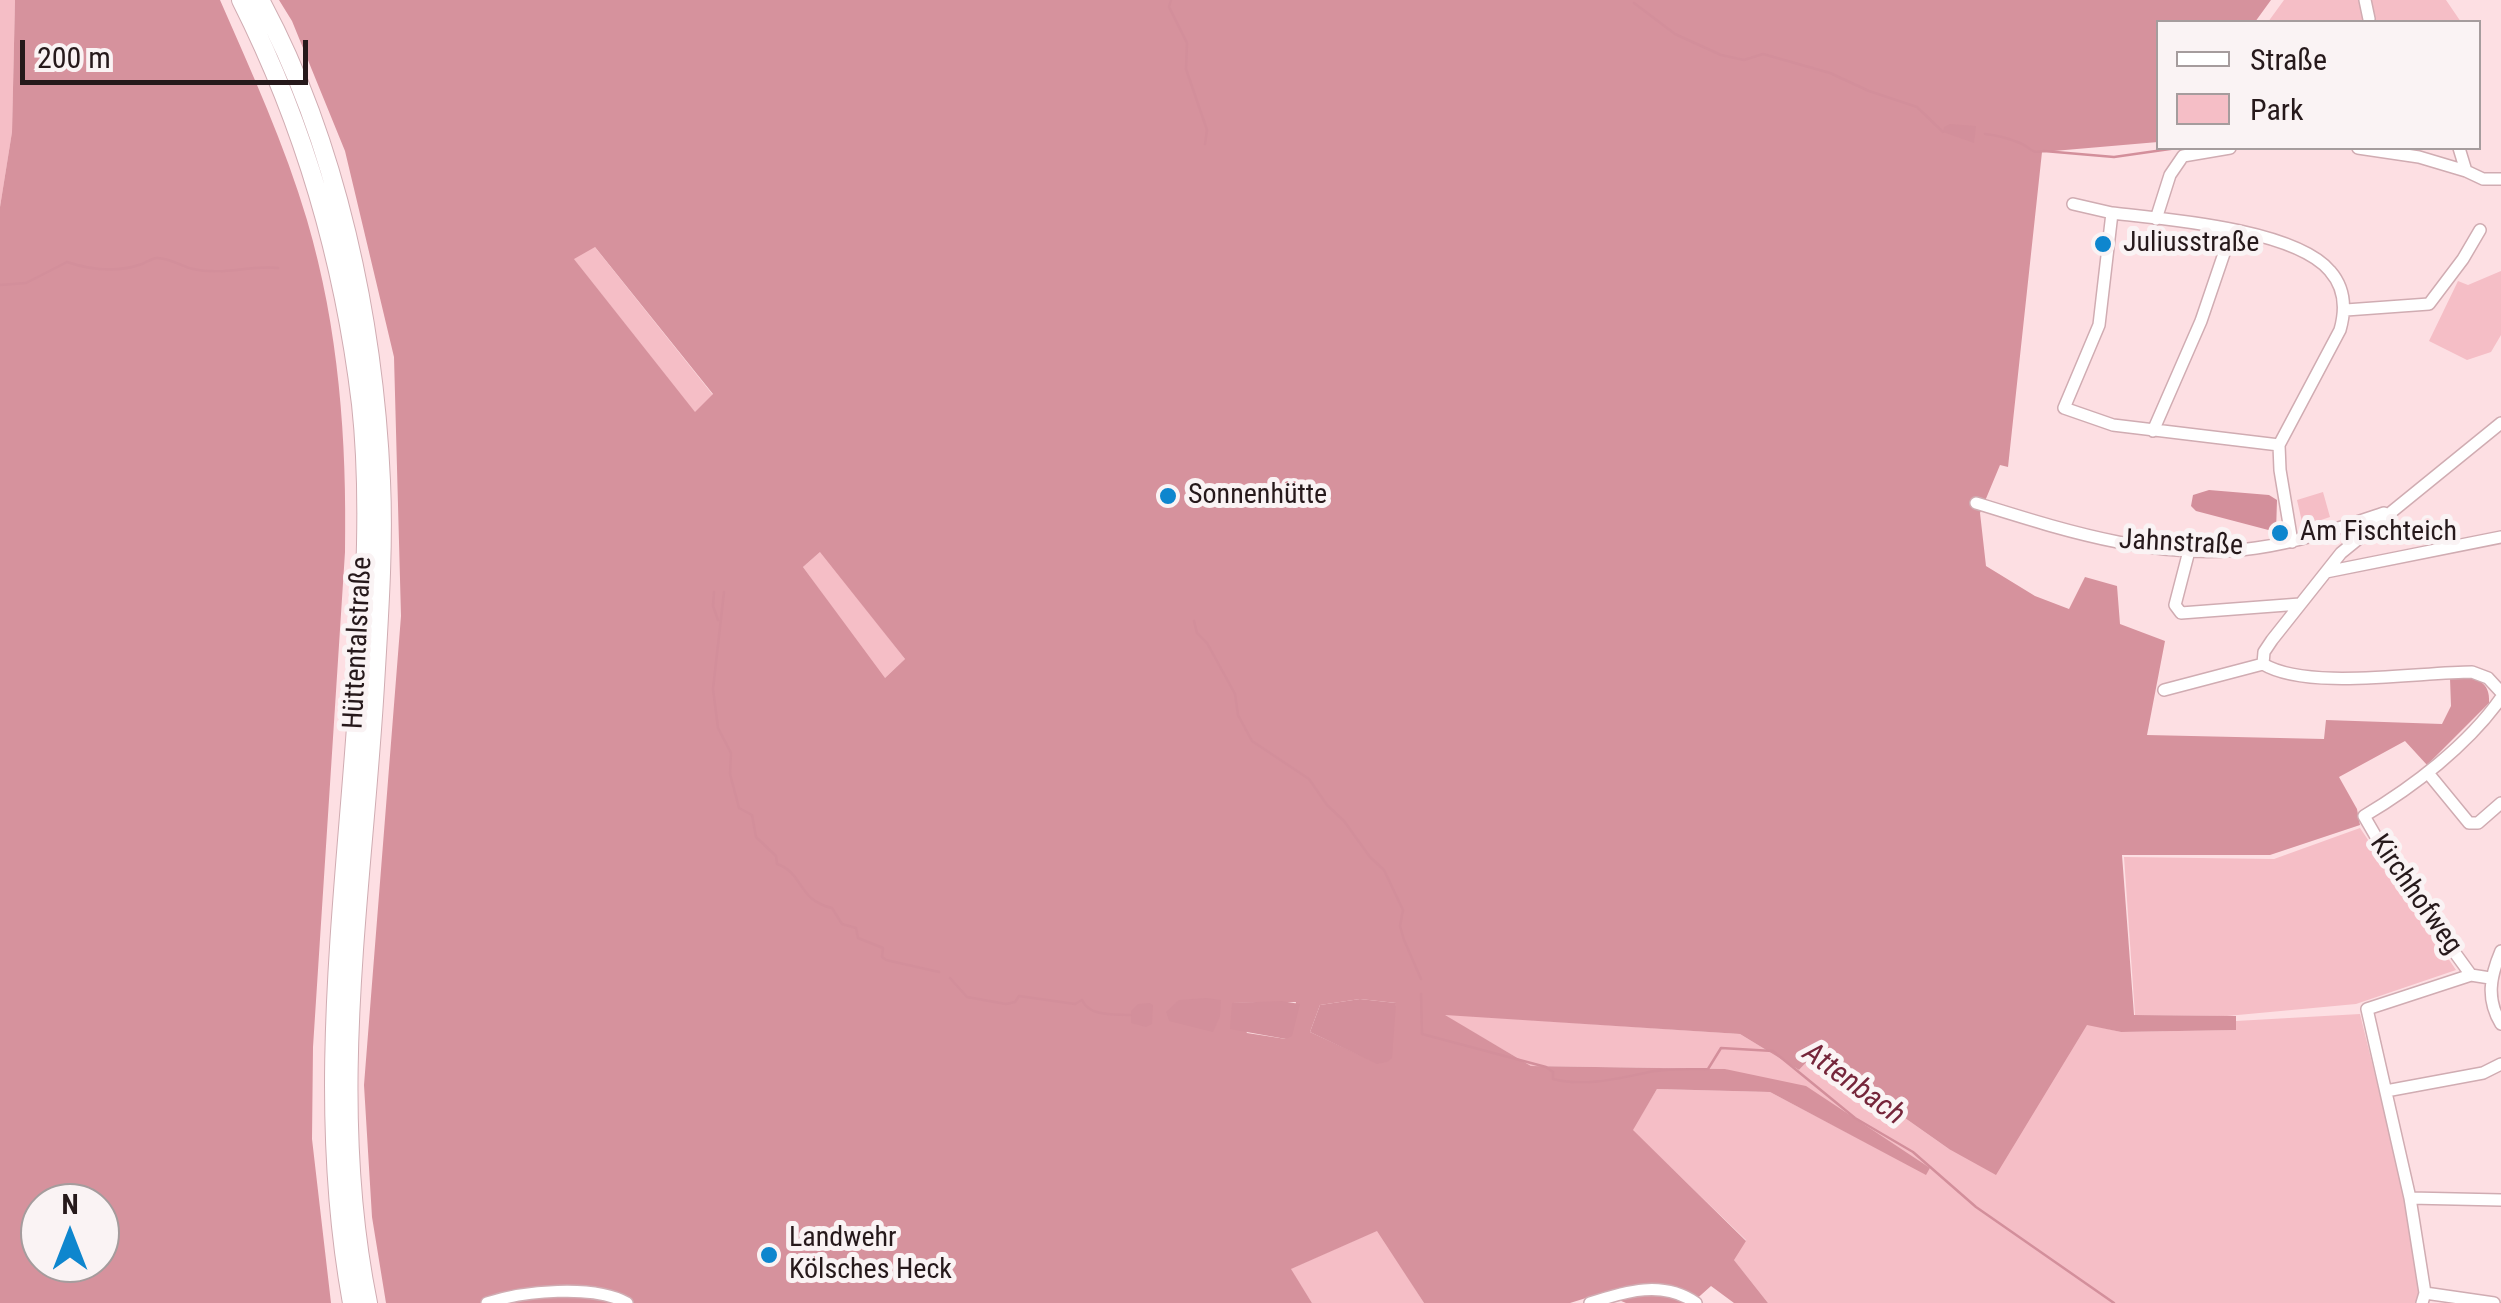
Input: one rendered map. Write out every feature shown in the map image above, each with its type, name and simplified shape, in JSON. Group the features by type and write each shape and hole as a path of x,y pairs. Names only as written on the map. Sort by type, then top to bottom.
{"highway":[{"name":"Hüttentalstraße","path":"241,0 300,135 323,208 341,279 361,408 365,501 359,685 332,1056 339,1217 352,1303"},
{"name":"Hüttentalstraße","path":"260,0 314,127 338,202 362,309 376,406 381,556 375,686 351,964 348,1056 354,1216 368,1303"}],"street":[{"path":"2365,0 2369,19"},
{"path":"2156,219 2170,175 2183,156 2218,150"},
{"path":"2370,150 2466,170 2483,179 2501,179"},
{"path":"2461,150 2466,170"},
{"path":"2072,204 2268,238 2324,264 2337,281 2346,310 2340,330 2280,445 2280,470 2292,542"},
{"path":"2112,213 2098,325 2064,408 2113,425 2280,445"},
{"path":"2153,431 2202,321 2232,230"},
{"path":"2346,310 2429,304 2480,230"},
{"name":"Jahnstraße","path":"2263,664 2264,652 2341,553 2501,423"},
{"name":"Jahnstraße","path":"1976,503 2091,538 2190,551 2252,549 2292,542 2388,512"},
{"path":"2326,572 2501,537"},
{"path":"2190,551 2175,605 2181,613 2300,604"},
{"path":"2164,690 2263,664 2275,671 2356,679 2472,672 2488,678 2501,695"},
{"name":"Kirchhofweg","path":"2470,975 2397,873 2364,816 2428,773 2501,695"},
{"path":"2428,773 2469,824 2478,824 2501,802"},
{"path":"2501,951 2490,978 2491,999 2501,1024"},
{"path":"2490,978 2470,975 2367,1009 2410,1198 2424,1298 2494,1303"},
{"path":"2386,1091 2483,1073 2501,1064"},
{"path":"2410,1198 2501,1200"},
{"path":"1590,1303 1658,1288 1678,1290 1696,1303"},
{"path":"487,1303 578,1292 610,1295 627,1303"}],"green space":[{"path":"0,0 15,0 12,132 0,207"},
{"path":"2284,0 2446,0 2460,20 2269,20"},
{"path":"594,246 713,395 695,413 573,258"},
{"path":"2501,271 2501,335 2491,352 2467,360 2429,341 2458,281 2468,285"},
{"path":"2323,492 2330,517 2303,526 2297,500"},
{"path":"821,551 905,659 884,679 803,567"},
{"path":"2360,828 2456,970 2356,1004 2227,1016 2135,1015 2124,857 2274,859"},
{"path":"1442,1014 1740,1034 1799,1070 1814,1054 1949,1149 2087,1024 2121,1032 2236,1030 2236,1021 2360,1014 2406,1200 2422,1297 2420,1303 1768,1303 1733,1259 1746,1240 1632,1130 1657,1089 1770,1092 1926,1174 1930,1168 1725,1069 1531,1066"},
{"path":"1378,1230 1424,1303 1312,1303 1290,1269"}],"shaded area":[{"path":"15,0 220,0 278,136 307,220 327,302 339,385 345,552 313,1047 312,1139 331,1303 0,1303 0,207 12,132"},
{"path":"279,0 2271,0 2256,20 2156,20 2156,142 2042,152 2008,467 2000,465 1980,513 1986,566 2035,596 2069,609 2085,577 2117,586 2120,624 2165,641 2147,735 2324,739 2326,720 2442,724 2451,706 2450,678 2483,683 2489,703 2427,765 2405,741 2339,777 2357,809 2360,825 2270,855 2122,855 2134,1015 2236,1016 2236,1030 2121,1032 2087,1025 1996,1175 1949,1149 1814,1054 1799,1070 1740,1034 1445,1015 1531,1066 1725,1069 1806,1086 1930,1168 1926,1175 1770,1092 1657,1089 1633,1130 1746,1241 1734,1260 1768,1303 1734,1303 1711,1286 1692,1303 1626,1303 1602,1293 1570,1303 1424,1303 1377,1231 1291,1269 1312,1303 386,1303 372,1217 364,1085 401,616 394,357 345,151 292,21","holes":["595,247 713,394 695,412 574,259","820,552 905,659 885,678 803,567","1360,999 1396,1003 1377,1063 1310,1032 1320,1005","1296,1002 1286,1039 1247,1033 1233,1003"]},
{"path":"1950,124 1976,126 1974,143 1943,132"},
{"path":"2209,490 2269,495 2277,500 2276,532 2196,511 2191,506 2193,495"},
{"path":"1360,999 1396,1003 1392,1058 1387,1062 1377,1064 1310,1032 1320,1005"},
{"path":"1179,1000 1221,1000 1213,1032 1169,1021 1166,1012"},
{"path":"1150,1003 1152,1024 1146,1027 1131,1023 1131,1011 1138,1004"},
{"path":"1232,1003 1300,1004 1292,1036 1286,1039 1230,1029"}],"waterway":[{"path":"1171,0 1169,7 1187,43 1186,69 1207,130 1205,144"},
{"path":"1634,3 1675,34 1721,55 1744,60 1763,54 1830,73 1917,107 1943,132"},
{"path":"1985,134 2036,152 2114,157 2163,150"},
{"path":"0,285 26,283 67,262 114,269 161,258 204,271 278,268"},
{"path":"714,592 718,620"},
{"path":"724,592 713,689 718,728 731,753 730,774 739,808 752,815 756,837 776,856 777,864 786,868 812,899 832,908 842,924 856,928 858,938 883,948 882,957 886,960 939,972"},
{"path":"1194,621 1197,633 1207,643 1235,694 1238,715 1252,741 1309,779 1384,870 1403,910 1400,926 1421,979"},
{"path":"950,978 967,997 1006,1004 1015,1002 1019,996 1075,1004 1082,1000 1096,1012 1130,1015"},
{"name":"Attenbach","path":"1421,994 1422,1034 1546,1067 1553,1072 1553,1079 1565,1081 1599,1081 1660,1070 1708,1069 1721,1048 1773,1051 1855,1118 1913,1152 1976,1207 2114,1303"}],"place":[{"name":"Juliusstraße","path":"2103,244"},
{"name":"Sonnenhütte","path":"1168,496"},
{"name":"Am Fischteich","path":"2280,533"},
{"name":"Landwehr Kölsches Heck","path":"769,1255"}]}
